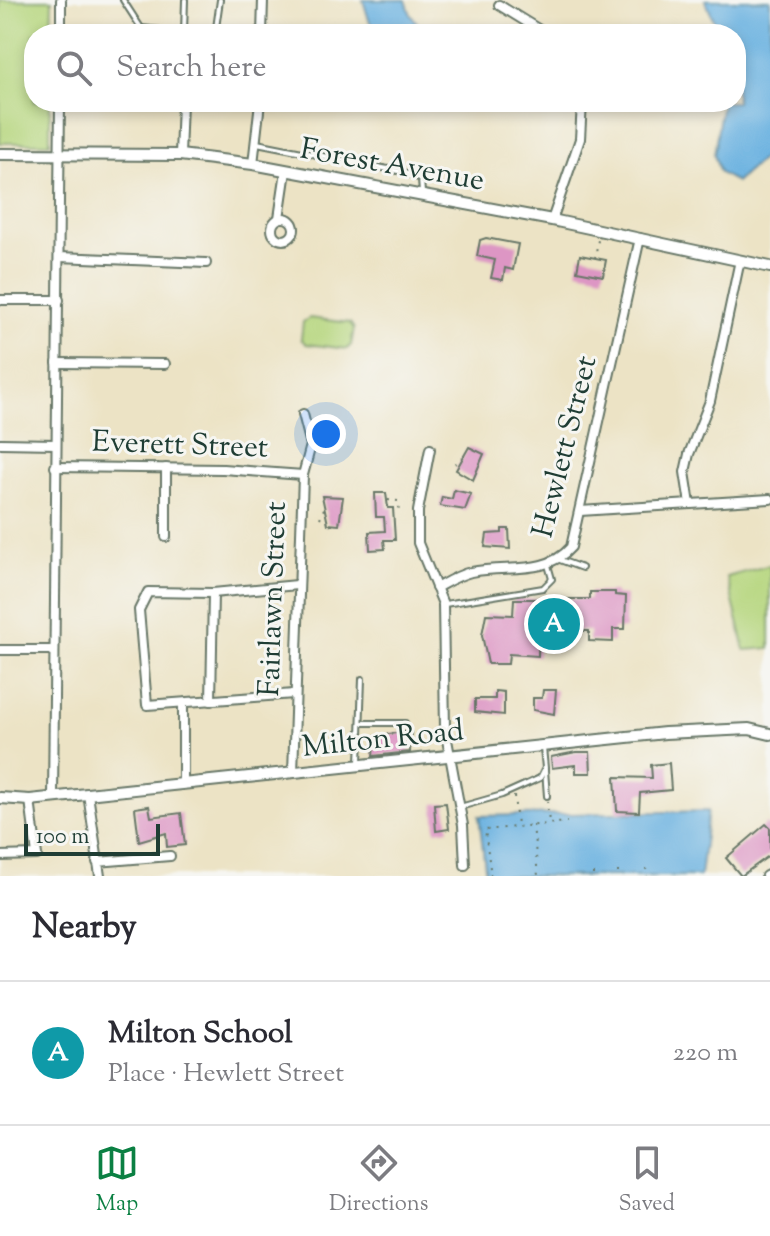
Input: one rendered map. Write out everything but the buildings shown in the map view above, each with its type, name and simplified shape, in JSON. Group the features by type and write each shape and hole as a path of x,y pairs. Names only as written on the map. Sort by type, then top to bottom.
{"street":[{"path":"61,0 61,24"},
{"path":"262,24 263,0"},
{"path":"499,5 530,24"},
{"path":"53,798 60,112"},
{"path":"180,155 182,112"},
{"path":"253,164 259,112"},
{"path":"552,220 580,139 581,112"},
{"name":"Forest Avenue","path":"0,154 180,155 253,164 552,220 770,267"},
{"path":"279,218 286,171"},
{"name":"Hewlett Street","path":"436,588 473,572 548,565 560,560 571,547 640,238"},
{"path":"59,257 206,263"},
{"path":"690,504 685,472 710,401 740,260"},
{"path":"0,300 59,300"},
{"path":"57,363 165,364"},
{"name":"Fairlawn Street","path":"293,773 303,475 311,445 303,414"},
{"path":"0,443 56,444"},
{"path":"430,449 418,532 422,557 443,604 448,758 459,807 465,865"},
{"name":"Everett Street","path":"55,467 166,468 303,475"},
{"path":"166,468 166,537"},
{"path":"580,511 770,499"},
{"path":"294,694 183,704 146,703 140,604 148,592 213,593 297,585"},
{"path":"211,701 213,593"},
{"path":"0,650 53,650"},
{"path":"183,704 183,784"},
{"name":"Milton Road","path":"0,798 53,798 665,733 749,729 770,734"},
{"path":"88,794 100,876"},
{"path":"0,856 37,855 30,800"},
{"path":"97,862 170,856"}],"lane":[{"path":"123,0 138,24"},
{"path":"184,24 185,0"},
{"path":"217,24 220,0"},
{"path":"255,143 403,172 421,179 421,196"},
{"path":"560,560 582,568"},
{"path":"443,604 543,588 550,585 552,579 548,565"},
{"path":"359,765 362,679"},
{"path":"361,723 405,723"},
{"path":"543,748 547,796"},
{"path":"459,807 493,799 540,778 545,768"}],"path":[{"path":"595,258 600,230"},
{"path":"455,464 465,455"},
{"path":"388,500 398,501 399,512"},
{"path":"320,518 325,506"},
{"path":"513,789 518,826"},
{"path":"547,796 549,823"},
{"path":"491,876 485,830 567,822"},
{"path":"533,825 538,876"},
{"path":"646,868 647,876"}],"green space":[{"path":"0,0 52,0 51,24 24,24 24,112 50,112 50,143 0,143"},
{"path":"309,318 350,323 354,329 351,345 347,349 306,344 301,339 303,322"},
{"path":"770,565 770,648 745,650 727,577"}],"water":[{"path":"363,0 406,0 418,24 372,24"},
{"path":"705,0 770,0 770,152 736,182 720,173 714,155 720,112 746,112 746,24 716,24"},
{"path":"708,811 700,876 486,876 479,816"}],"place":[{"name":"Milton School","path":"554,624"}]}
